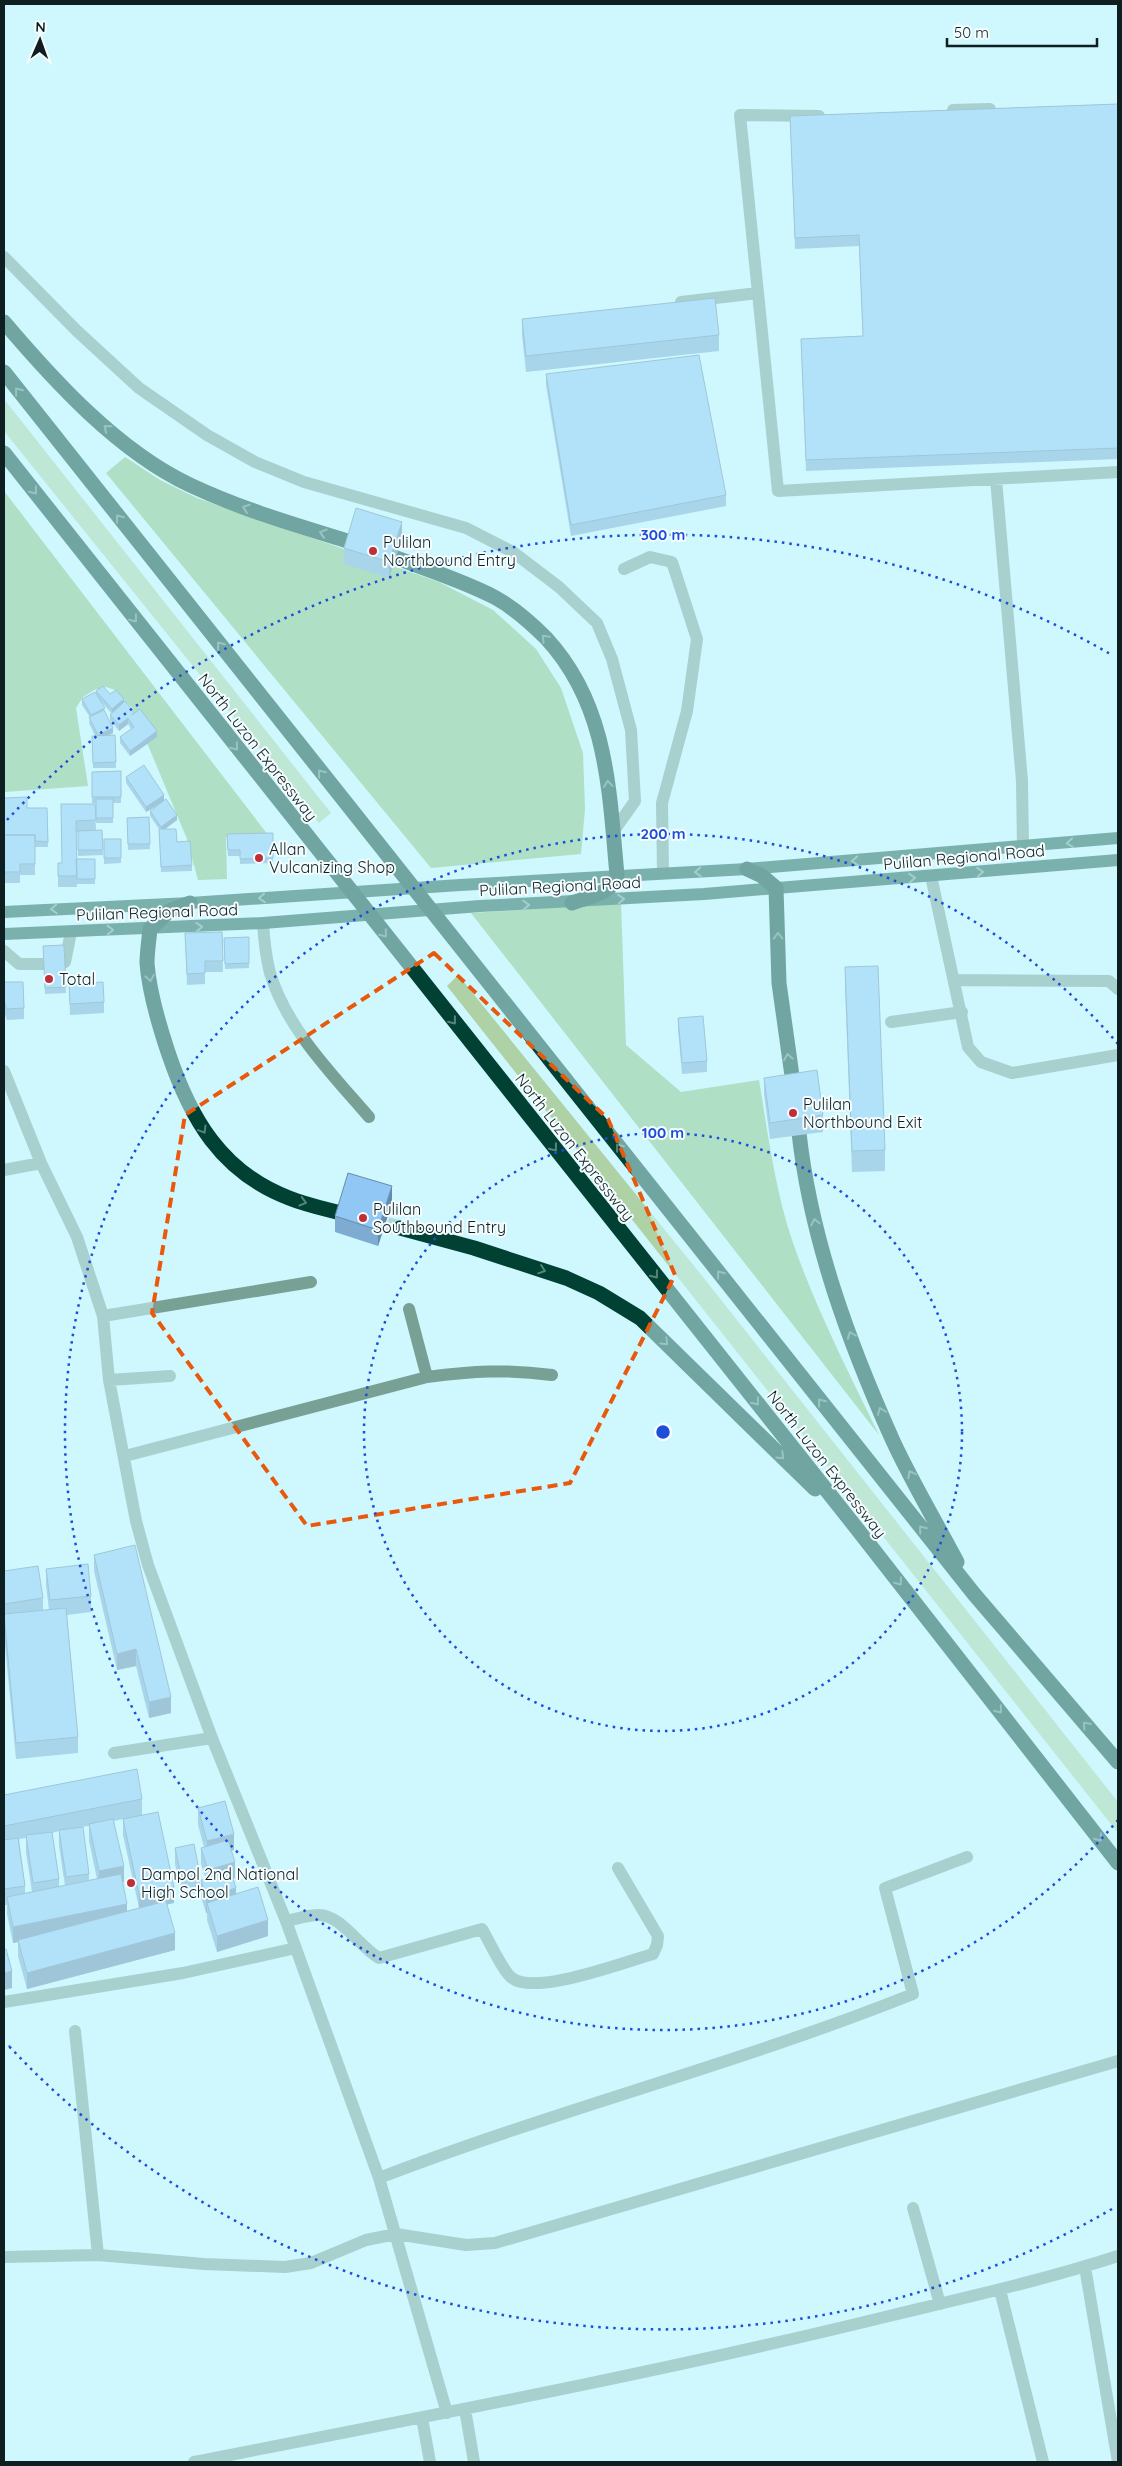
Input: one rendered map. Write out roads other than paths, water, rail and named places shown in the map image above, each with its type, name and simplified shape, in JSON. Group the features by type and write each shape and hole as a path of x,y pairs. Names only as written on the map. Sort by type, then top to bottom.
{"highway":[{"path":"4,322 88,413 143,457 188,484 240,506 354,543"},
{"name":"North Luzon Expressway","path":"4,372 974,1594 1118,1762"},
{"name":"North Luzon Expressway","path":"4,453 299,828 858,1530 1118,1863"},
{"path":"394,557 497,599 533,625 558,651 579,682 595,720 608,776 617,876 616,882 608,890 572,903"},
{"path":"746,869 762,876 776,888 779,984 794,1090"},
{"path":"190,903 170,911 150,929 147,963 163,1037 177,1081 192,1112 208,1140 232,1163 259,1182 288,1198 351,1216"},
{"path":"799,1133 804,1174 826,1270 894,1442 974,1594"},
{"path":"400,1228 483,1250 566,1278 599,1293 640,1318 858,1530"}],"main road":[{"name":"Pulilan Regional Road","path":"4,912 190,903 746,869 1118,838"},
{"name":"Pulilan Regional Road","path":"4,934 263,923 375,913 572,903 1118,860"}],"street":[{"path":"930,118 953,117 953,110 1002,108"},
{"path":"830,116 740,115 778,491 1118,472"},
{"path":"4,257 77,330 139,388 207,435 255,462 304,482 466,528 513,552 572,599 597,623 612,660 631,730 635,801 613,832"},
{"path":"672,303 758,293"},
{"path":"996,479 1022,781 1023,847"},
{"path":"624,568 650,557 672,562 697,639 687,711 662,802 663,873"},
{"path":"931,876 962,1012 968,1047 981,1062 1012,1073 1118,1055"},
{"path":"263,923 270,971 287,1011 321,1060 369,1117"},
{"path":"65,962 71,932"},
{"path":"4,951 19,964 43,964"},
{"path":"954,980 1109,981 1118,989"},
{"path":"891,1022 962,1012"},
{"path":"4,1071 7,1089 77,1237 104,1316 109,1380 136,1521 148,1565 212,1738 286,1921 379,2178 447,2413"},
{"path":"4,1170 41,1163"},
{"path":"104,1316 311,1282"},
{"path":"409,1308 426,1377"},
{"path":"125,1456 426,1377 476,1370 517,1370 552,1375"},
{"path":"109,1380 170,1376"},
{"path":"114,1753 212,1738"},
{"path":"379,2178 466,2144 840,2023 913,1994 885,1888 967,1857"},
{"path":"286,1921 320,1914 340,1922 368,1952 379,1958 482,1928 510,1978 524,1984 554,1982 653,1954 658,1945 658,1936 618,1868"},
{"path":"4,2002 183,1973 296,1948"},
{"path":"75,2031 98,2255"},
{"path":"4,2257 98,2255 204,2264 285,2267 311,2262 366,2240 396,2234 466,2246 496,2242 1118,2061"},
{"path":"913,2208 940,2304"},
{"path":"194,2462 447,2413 767,2346 1000,2290 1118,2256"},
{"path":"1085,2267 1118,2462"},
{"path":"1000,2290 1043,2462"},
{"path":"464,2409 474,2462"},
{"path":"422,2418 430,2462"}],"tunnel":[{"path":"365,1219 400,1228"}],"place":[{"name":"Pulilan Northbound Entry","path":"373,551"},
{"name":"Allan Vulcanizing Shop","path":"259,858"},
{"name":"Total","path":"49,979"},
{"name":"Pulilan Northbound Exit","path":"793,1113"},
{"name":"Pulilan Southbound Entry","path":"363,1218"},
{"name":"Dampol 2nd National High School","path":"131,1883"}]}
